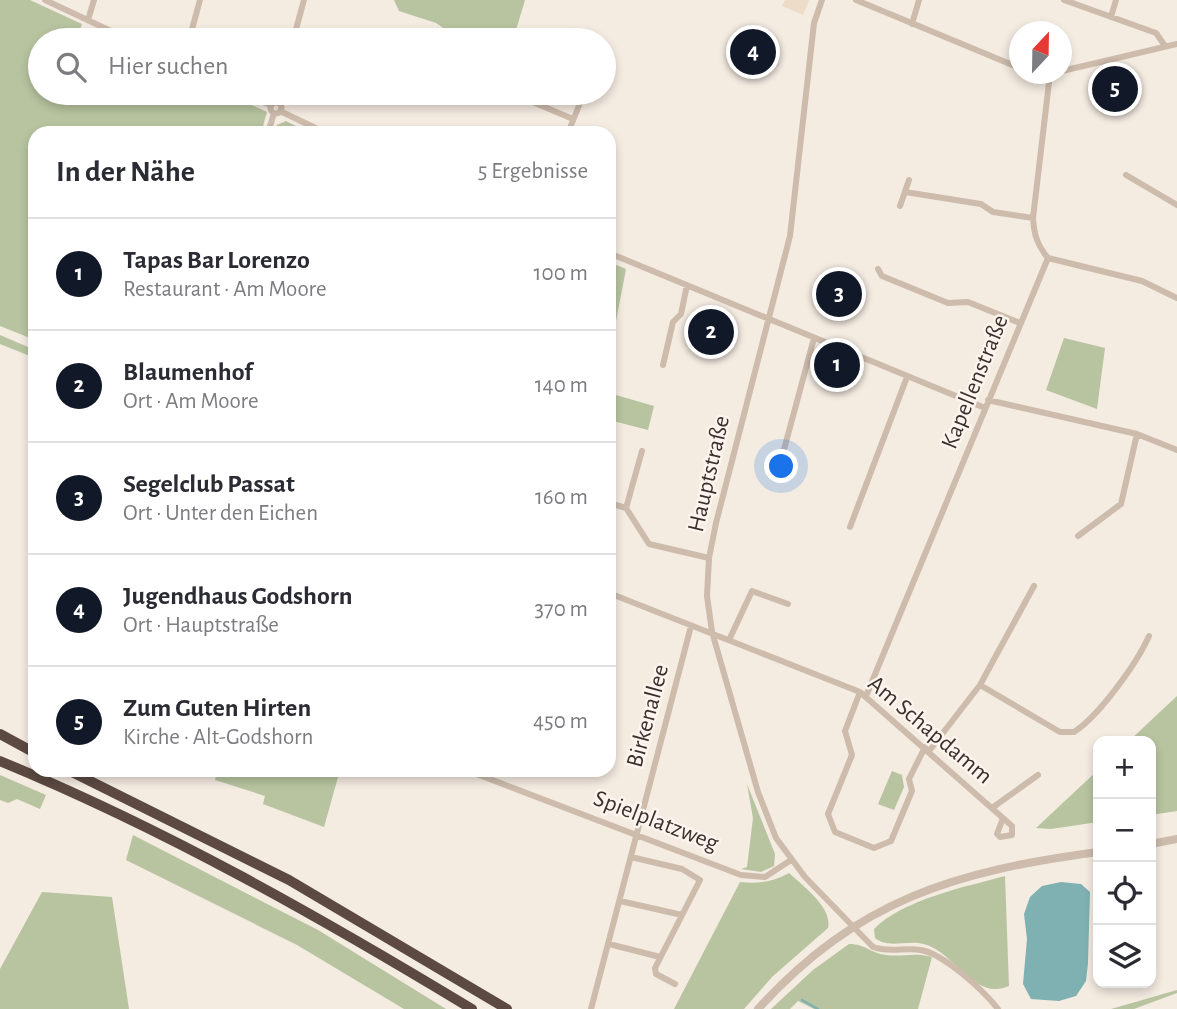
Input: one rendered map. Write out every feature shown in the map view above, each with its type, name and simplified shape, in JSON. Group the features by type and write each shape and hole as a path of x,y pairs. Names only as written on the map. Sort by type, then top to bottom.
{"highway":[{"path":"0,734 28,751"},
{"path":"0,742 28,752"},
{"path":"0,761 28,774"},
{"path":"35,777 281,897 472,1009"},
{"path":"82,777 289,880 507,1009"}],"street":[{"path":"45,0 105,28"},
{"path":"88,20 94,0"},
{"path":"193,28 200,0"},
{"path":"296,28 304,0"},
{"name":"Hauptstraße","path":"822,0 813,29 790,236 767,317 709,558 707,596 712,632 761,803 776,838 791,860 852,927 880,950 912,949 938,956 998,1009"},
{"path":"856,0 1009,64"},
{"path":"912,24 919,0"},
{"path":"1065,0 1156,33 1165,46"},
{"path":"1111,17 1116,0"},
{"path":"1072,69 1177,44"},
{"path":"1049,84 1033,218 1034,233 1040,248 1048,258 1142,281 1177,298"},
{"path":"274,105 277,112 310,126"},
{"path":"540,105 573,119"},
{"path":"570,126 579,105"},
{"path":"271,126 277,112"},
{"path":"1126,175 1177,205"},
{"path":"900,206 909,180"},
{"path":"905,192 981,204 993,212 1033,218"},
{"path":"616,256 906,377 987,404 1137,434 1177,450"},
{"name":"Kapellenstraße","path":"927,749 908,779 912,792 891,841 877,848 870,847 835,832 828,814 852,755 845,730 863,694 1048,258"},
{"path":"878,269 883,276 948,303 968,302 1020,323"},
{"path":"663,365 673,321 681,314 687,285"},
{"path":"782,457 814,338"},
{"path":"850,527 906,377"},
{"path":"1078,536 1121,503 1137,434"},
{"path":"626,508 642,451"},
{"path":"616,505 626,508 649,544 709,558"},
{"path":"927,749 958,718 980,685 1034,586"},
{"path":"730,638 752,591 788,604"},
{"name":"Am Schapdamm","path":"616,596 691,626 730,638 863,694 1003,818"},
{"name":"Birkenallee","path":"591,1009 691,626"},
{"path":"980,685 1060,732 1071,733 1081,728 1107,697 1143,651 1149,636"},
{"path":"992,808 1038,775"},
{"name":"Spielplatzweg","path":"485,777 753,878 765,877 791,860"},
{"path":"1156,843 1177,839"},
{"path":"758,1009 805,963 852,927 897,902 964,877 1006,866 1093,853"},
{"path":"631,857 682,869 700,880 654,971 675,984"},
{"path":"620,901 682,915"},
{"path":"609,944 660,957"}],"green space":[{"path":"0,0 30,0 82,24 80,28 28,28 28,105 252,105 267,112 263,126 28,126 28,337 0,326"},
{"path":"394,0 525,0 517,28 443,28 399,11"},
{"path":"286,121 296,126 277,126"},
{"path":"616,265 626,269 616,321"},
{"path":"0,335 28,347 28,355 0,344"},
{"path":"1064,338 1105,348 1097,409 1046,390"},
{"path":"616,395 654,406 648,430 616,422"},
{"path":"1177,696 1177,811 1156,814 1156,736 1134,736"},
{"path":"892,771 902,775 904,787 894,810 878,804"},
{"path":"0,775 46,795 40,809 17,799 8,803 0,800"},
{"path":"1093,775 1093,823 1051,829 1036,828"},
{"path":"216,777 338,777 324,827 263,804 265,796 215,780"},
{"path":"747,784 775,854 774,866 761,872 741,869 747,867 753,818"},
{"path":"133,835 318,930 446,1009 404,1009 297,945 126,860"},
{"path":"789,873 822,905 828,928 772,977 744,1009 674,1009 740,882 765,882"},
{"path":"1005,876 1009,986 997,989 976,983 948,958 927,945 893,944 875,938 874,929 918,902"},
{"path":"42,892 112,897 129,1009 0,1009 0,969"},
{"path":"849,944 860,945 886,955 932,957 918,1009 814,1009 798,1001 790,1009 771,1009 813,970"},
{"path":"1177,990 1177,993 1134,1009 1111,1009"}],"shaded area":[{"path":"785,0 809,0 803,15 782,6"}],"water":[{"path":"1061,882 1081,884 1090,892 1086,981 1076,996 1059,1001 1031,999 1023,984 1027,939 1024,914 1030,897 1042,886"}],"waterway":[{"path":"802,1000 818,1009"}],"place":[{"name":"Jugendhaus Godshorn","path":"753,52"},
{"name":"Zum Guten Hirten","path":"1115,89"},
{"name":"Segelclub Passat","path":"839,294"},
{"name":"Blaumenhof","path":"711,332"},
{"name":"Tapas Bar Lorenzo","path":"837,365"}]}
